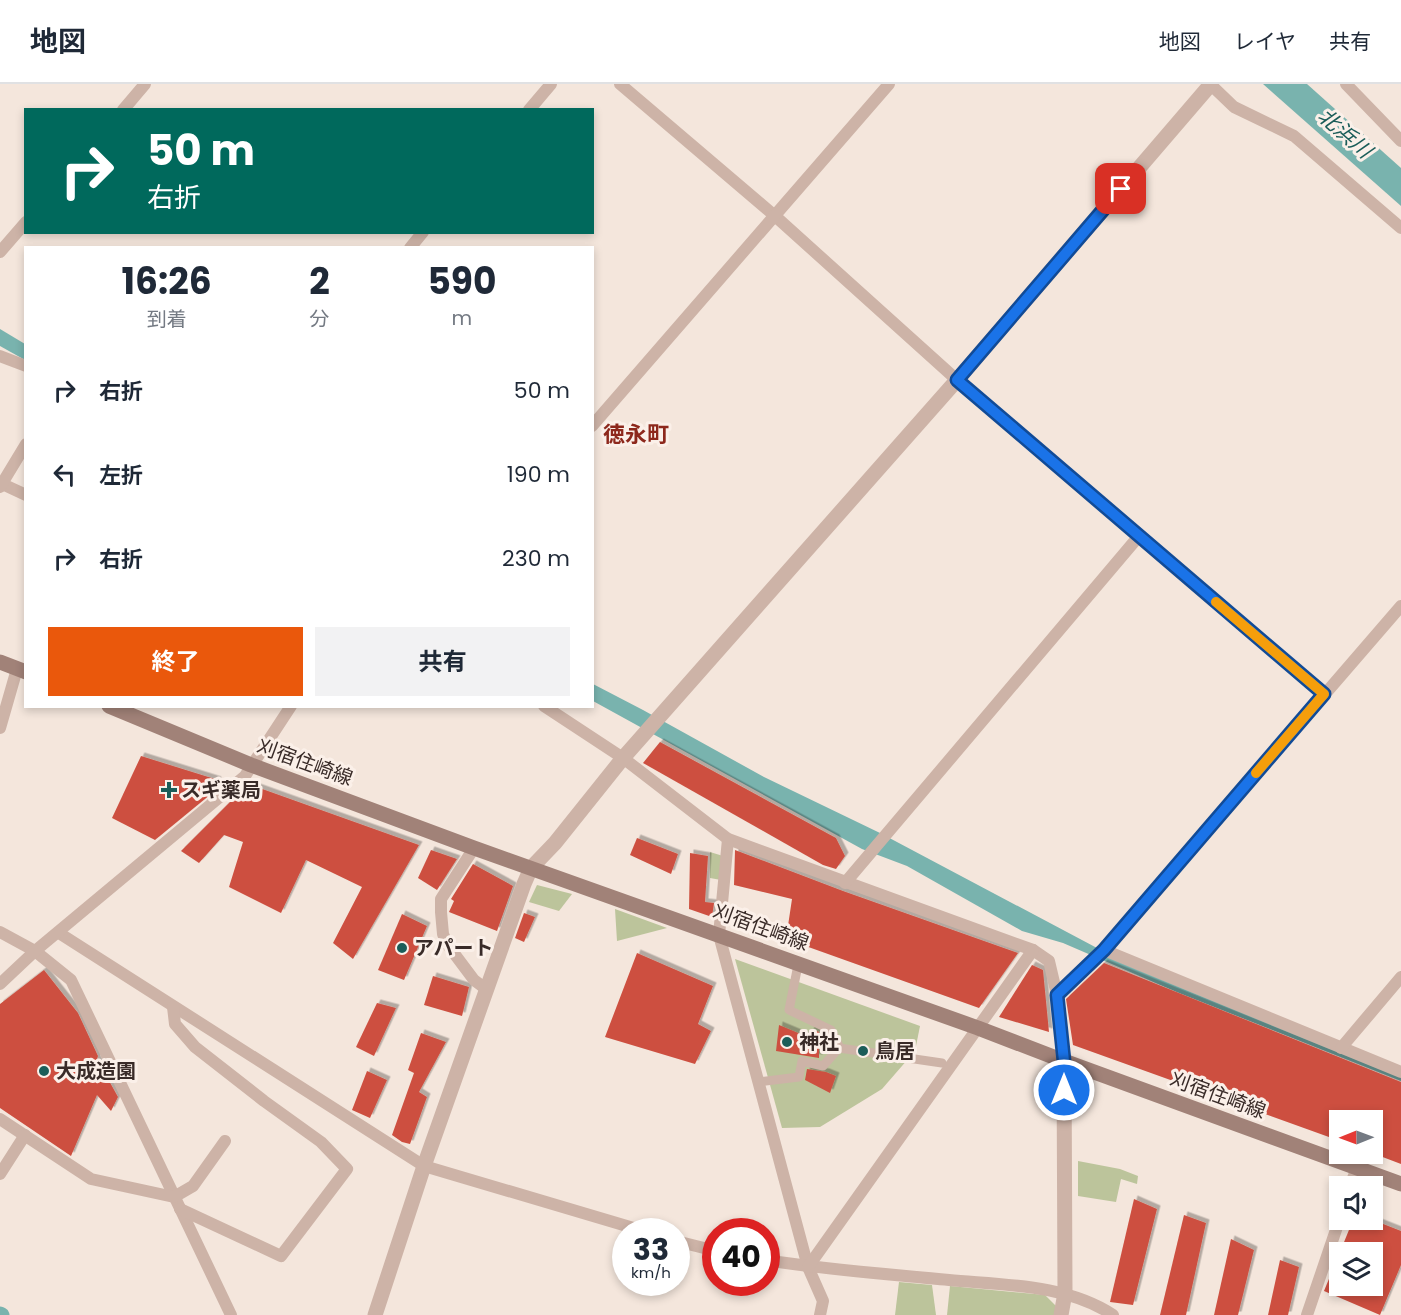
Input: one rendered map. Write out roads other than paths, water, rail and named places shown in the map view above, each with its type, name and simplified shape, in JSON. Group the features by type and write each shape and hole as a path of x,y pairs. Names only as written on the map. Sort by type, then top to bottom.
{"main road":[{"path":"0,662 21,670"},
{"name":"刈宿住崎線","path":"114,708 251,765 474,848 719,934 1401,1184"}],"street":[{"path":"125,108 145,84"},
{"path":"531,108 551,84"},
{"path":"620,84 775,216 957,380 1324,694"},
{"path":"594,424 890,84"},
{"path":"375,1315 424,1166 531,868 555,843 623,758 957,380 1210,84 1234,107 1294,136 1401,228"},
{"path":"1346,84 1401,141"},
{"path":"0,252 24,224"},
{"path":"412,246 421,234"},
{"path":"0,357 24,365"},
{"path":"24,447 1,485 24,494"},
{"path":"845,883 1139,536"},
{"path":"1057,995 1104,950 1401,606"},
{"path":"0,728 21,670"},
{"path":"0,984 35,951 245,776 290,708"},
{"path":"547,708 623,758 729,839 1033,950 1049,961 1057,995 1064,1061 1065,1293 1061,1315"},
{"path":"729,839 719,934 808,1267 823,1301 820,1315"},
{"path":"474,848 441,899 441,912 447,944 474,980 486,989"},
{"path":"0,932 35,951 71,980 231,1315"},
{"path":"58,933 424,1166 612,1222"},
{"path":"808,1267 1033,950"},
{"path":"1104,950 1401,1072"},
{"path":"798,970 789,1010 831,1030 840,1048"},
{"path":"1341,1048 1401,978"},
{"path":"173,1007 175,1024 195,1047 321,1142 347,1169 281,1256 180,1209"},
{"path":"759,1082 799,1077 802,1061 823,1066 840,1048"},
{"path":"840,1048 942,1063"},
{"path":"0,1119 91,1179 174,1197 193,1186 225,1141"},
{"path":"0,1174 25,1135"},
{"path":"1354,1176 1357,1168"},
{"path":"1306,1315 1336,1230"},
{"path":"780,1262 808,1267 1018,1286 1065,1293 1113,1315"}],"water":[{"name":"北浜川","path":"1263,84 1307,84 1401,168 1401,206"},
{"path":"0,329 24,343 24,359 0,346"},
{"path":"594,685 764,777 880,833 1097,948 1401,1073 1401,1081 1179,993 1063,943 1022,931 907,866 862,849 594,702"}],"place":[{"name":"スギ薬局","path":"169,790"},
{"name":"アパート","path":"402,948"},
{"name":"神社","path":"787,1042"},
{"name":"鳥居","path":"863,1051"},
{"name":"大成造園","path":"44,1071"}],"district":[{"name":"徳永町","path":"636,434"}]}
